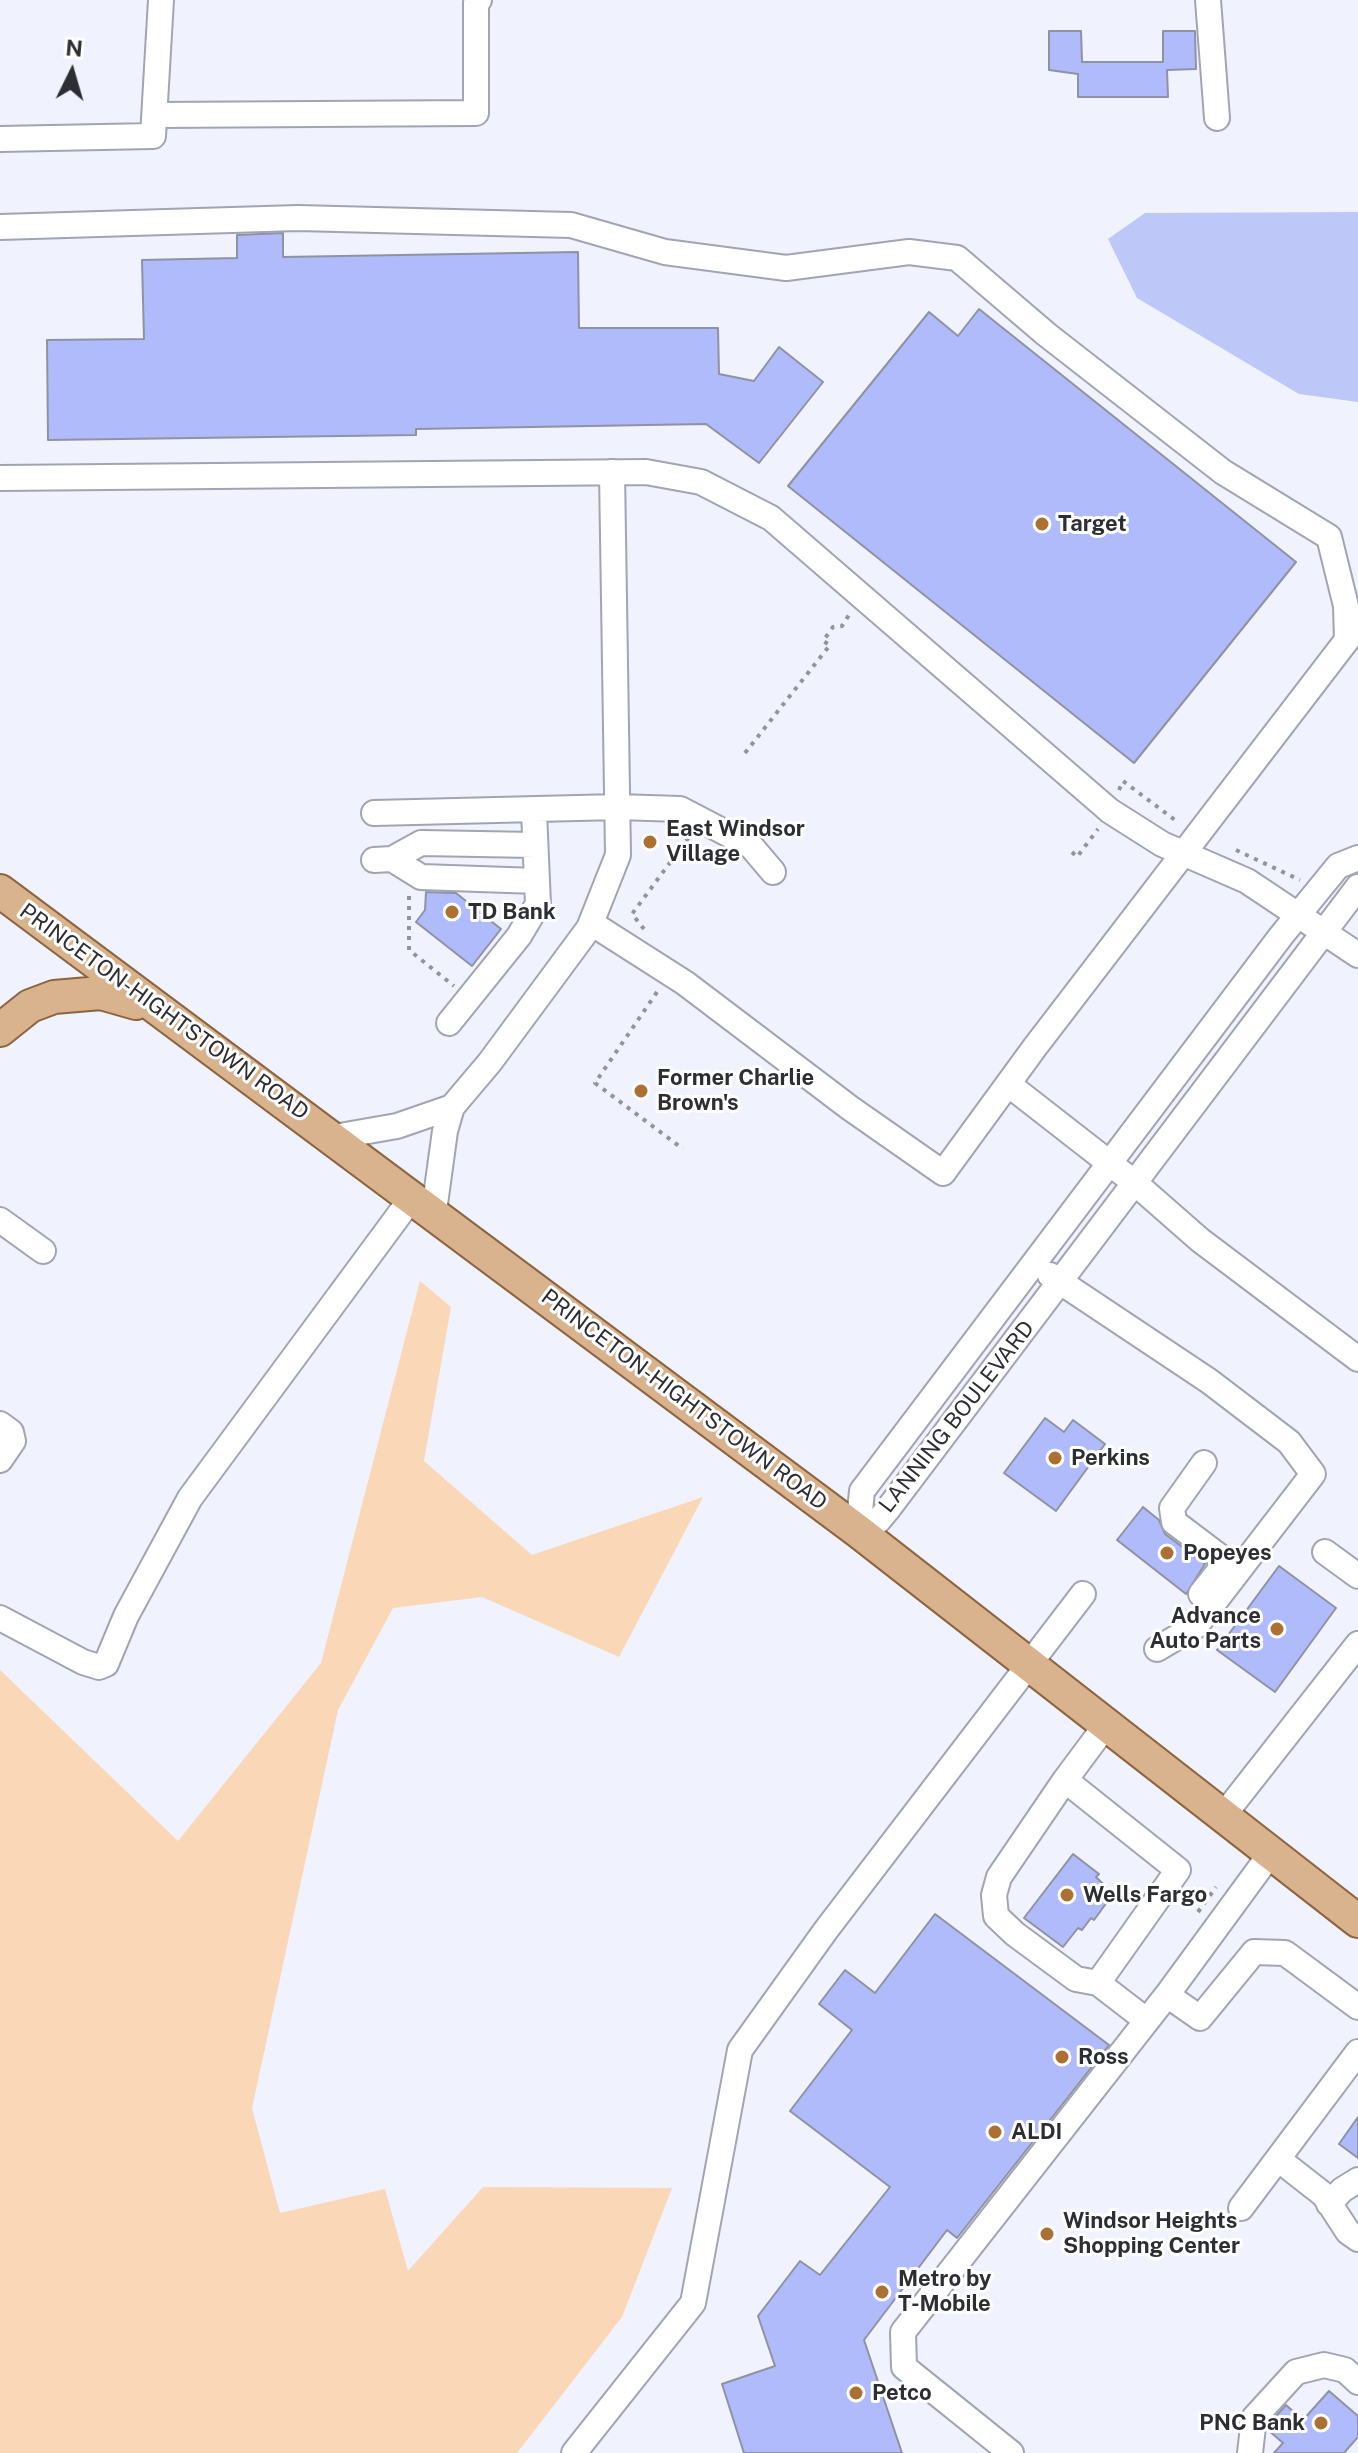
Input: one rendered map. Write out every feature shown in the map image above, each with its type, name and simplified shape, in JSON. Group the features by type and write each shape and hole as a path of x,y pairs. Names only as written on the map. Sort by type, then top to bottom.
{"main road":[{"name":"PRINCETON-HIGHTSTOWN ROAD","path":"0,891 168,1019 424,1204 858,1531 1358,1921"},
{"path":"0,1030 30,1006 76,993 101,993 128,999 168,1019"}],"street":[{"path":"155,126 161,0"},
{"path":"0,139 155,126 476,113 476,3 479,0"},
{"path":"1208,0 1217,118"},
{"path":"0,227 298,218 571,225 665,252 786,268 909,252 957,258 1046,334 1223,472 1329,537 1346,606 1347,640 943,1173 670,974 591,923"},
{"path":"0,1618 83,1662 99,1667 106,1664 126,1616 190,1498 424,1204 452,1107 490,1062 591,923 618,855 612,472"},
{"path":"0,478 646,472 701,482 771,518 1110,811 1162,844 1247,881 1358,955"},
{"path":"374,813 534,812 618,807 680,809 751,846 773,872"},
{"path":"449,1023 519,936 538,904 534,812"},
{"path":"421,843 536,863 421,877 383,859 421,843"},
{"name":"LANNING BOULEVARD","path":"858,1531 862,1491 1338,866 1358,858"},
{"name":"LANNING BOULEVARD","path":"858,1531 878,1521 888,1509 1358,887"},
{"path":"1008,1084 1135,1183 1200,1240 1358,1359"},
{"path":"334,1137 397,1126 452,1107"},
{"path":"0,1220 43,1251"},
{"path":"1035,1264 1209,1381 1289,1442 1313,1474 1196,1626 1157,1649 1220,1570 1223,1559 1174,1522 1172,1508 1204,1463"},
{"path":"0,1424 11,1432 13,1441 0,1460"},
{"path":"1325,1552 1358,1576"},
{"path":"574,2453 693,2303 711,2189 740,2050 826,1930 1083,1594"},
{"path":"1223,1816 1358,1644"},
{"path":"1106,1725 999,1877 994,1895 996,1916 1076,1979 1098,1983 1146,2020"},
{"path":"1065,1780 1178,1870 1098,1983"},
{"path":"1011,2453 904,2367 903,2332 1167,1995 1271,1853"},
{"path":"1167,1995 1200,2018 1254,1952 1285,1953 1358,2007"},
{"path":"1241,2208 1358,2052"},
{"path":"1278,2159 1329,2204 1356,2238"},
{"path":"1329,2204 1342,2190 1358,2180"},
{"path":"1250,2453 1254,2418 1296,2372 1324,2365 1345,2370 1358,2382"}],"path":[{"path":"745,753 830,645 823,641 833,627 842,626 852,610 843,603 850,586"},
{"path":"644,929 632,914 692,833"},
{"path":"670,974 595,1083 683,1149"}],"shaded area":[{"path":"420,1281 451,1307 424,1461 532,1555 703,1497 619,1657 482,1597 393,1608 338,1710 252,2108 280,2213 385,2189 408,2271 483,2187 672,2188 622,2317 517,2453 0,2453 0,1670 178,1841 321,1663"}],"water":[{"path":"1358,212 1358,402 1299,394 1137,298 1108,239 1145,213"}],"building":[{"path":"1049,31 1081,31 1082,62 1163,62 1163,31 1195,31 1196,69 1167,70 1168,97 1078,97 1078,74 1049,70"},
{"path":"283,233 283,257 578,252 579,328 718,328 719,374 754,381 779,347 823,382 759,463 706,424 416,429 416,435 48,440 47,340 144,339 142,260 237,258 237,235"},
{"name":"Target","path":"979,309 1296,562 1134,763 788,486 929,312 958,336"},
{"name":"TD Bank","path":"426,892 456,893 501,929 472,966 416,922 425,910"},
{"name":"Perkins","path":"1045,1418 1064,1432 1073,1420 1105,1444 1056,1511 1004,1473"},
{"name":"Popeyes","path":"1143,1507 1159,1520 1165,1534 1205,1564 1186,1594 1117,1540"},
{"name":"Advance Auto Parts","path":"1279,1566 1336,1608 1275,1692 1217,1650"},
{"path":"1073,1854 1099,1874 1096,1877 1113,1894 1094,1920 1091,1918 1082,1930 1078,1928 1063,1947 1024,1918"},
{"path":"935,1914 1109,2045 957,2238 947,2230 864,2340 902,2453 744,2453 722,2384 775,2366 758,2316 800,2261 820,2275 890,2187 790,2111 852,2030 819,2004 845,1970 875,1993"},
{"path":"1358,2117 1358,2158 1339,2144"},
{"path":"1329,2391 1358,2416 1358,2437 1344,2453 1274,2453 1283,2443 1268,2430 1268,2425 1286,2405 1303,2420"}],"place":[{"name":"Target","path":"1042,524"},
{"name":"East Windsor Village","path":"650,842"},
{"name":"TD Bank","path":"452,912"},
{"name":"Former Charlie Brown's","path":"641,1091"},
{"name":"Perkins","path":"1055,1458"},
{"name":"Popeyes","path":"1167,1553"},
{"name":"Advance Auto Parts","path":"1277,1629"},
{"name":"Wells Fargo","path":"1067,1895"},
{"name":"Ross","path":"1062,2057"},
{"name":"ALDI","path":"995,2132"},
{"name":"Windsor Heights Shopping Center","path":"1047,2234"},
{"name":"Metro by T-Mobile","path":"882,2292"},
{"name":"Petco","path":"856,2393"},
{"name":"PNC Bank","path":"1321,2423"}]}
